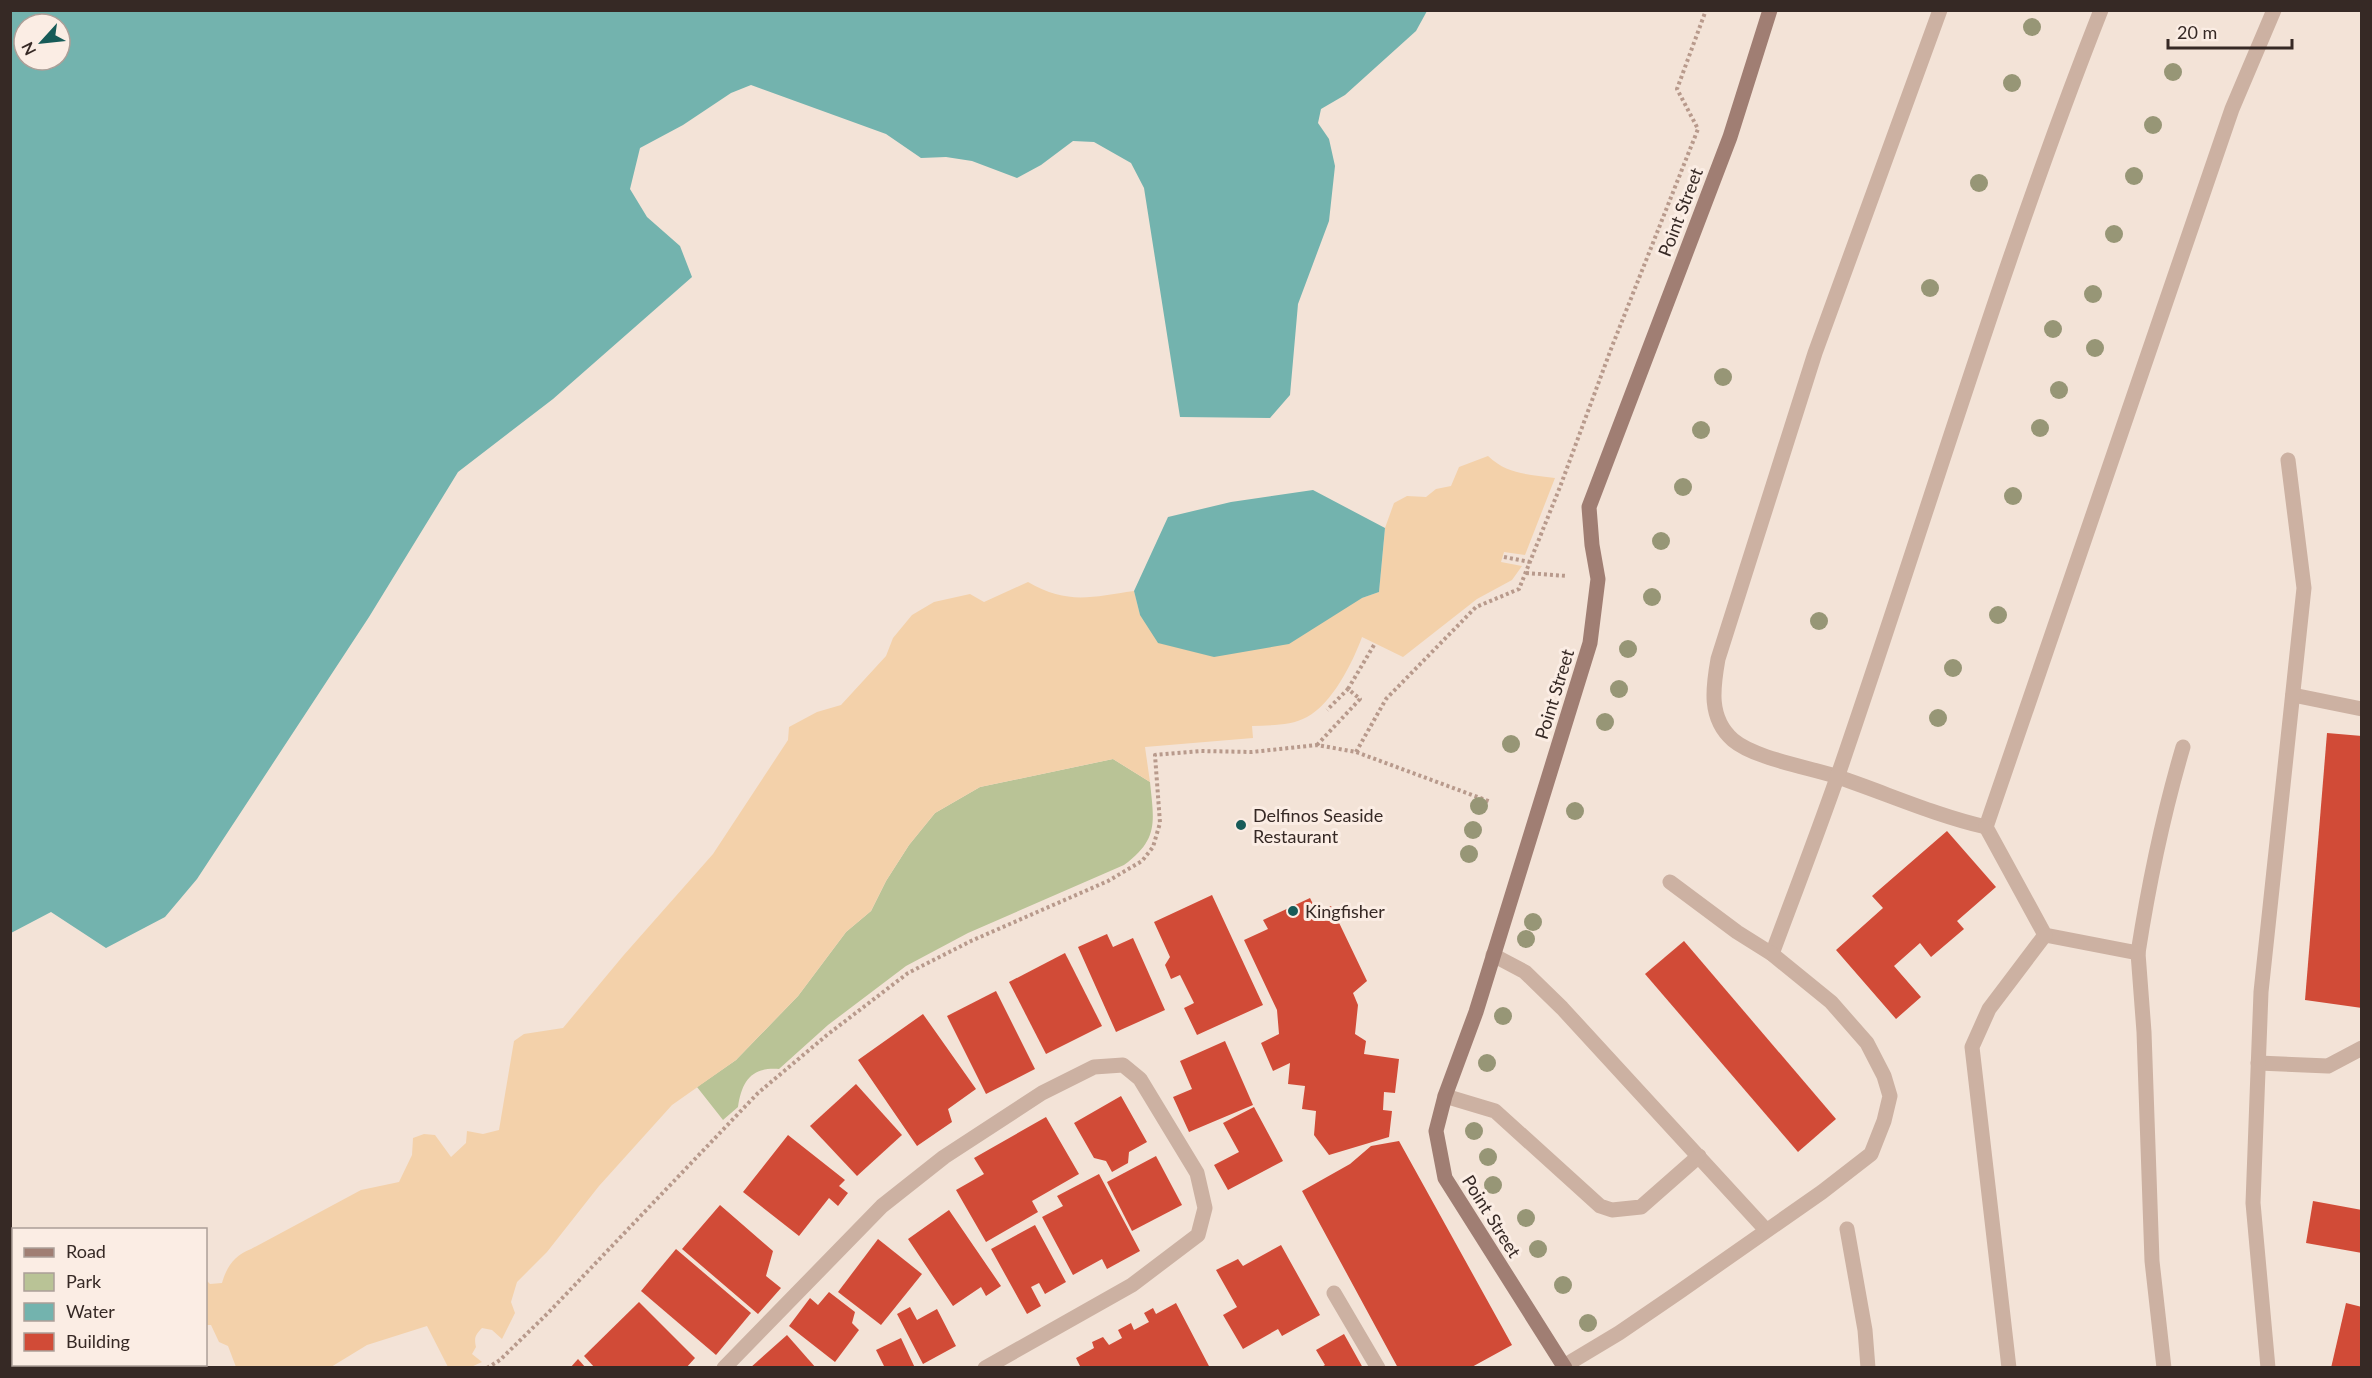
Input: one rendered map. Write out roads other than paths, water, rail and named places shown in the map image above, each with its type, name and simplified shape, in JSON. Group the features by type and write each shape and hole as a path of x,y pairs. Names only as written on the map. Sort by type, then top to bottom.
{"street":[{"name":"Point Street","path":"1563,1367 1445,1178 1436,1131 1445,1096 1493,955 1590,644 1598,579 1592,546 1589,507 1730,137 1770,10"},
{"path":"1940,10 1815,353 1718,659 1712,689 1714,706 1721,724 1731,739 1747,750 1837,777 1962,821 1986,826"},
{"path":"1772,954 1837,777 1937,473 2067,97 2101,10"},
{"path":"2045,935 1986,826 2232,109 2274,10"},
{"path":"2268,1368 2253,1203 2261,992 2304,588 2288,460"},
{"path":"2293,695 2361,709"},
{"path":"2164,1368 2152,1261 2144,1032 2138,953 2161,825 2182,747"},
{"path":"1563,1367 1628,1327 1822,1192 1871,1154 1884,1121 1890,1096 1884,1076 1867,1043 1831,1002 1772,954 1737,932 1670,882"},
{"path":"2045,935 2138,953"},
{"path":"2009,1368 1972,1047 1989,1009 2045,935"},
{"path":"1493,955 1525,972 1554,1001 1766,1230"},
{"path":"2258,1063 2328,1066 2361,1048"},
{"path":"723,1368 882,1206 944,1158 1042,1093 1094,1067 1123,1065 1140,1079 1197,1173 1205,1208 1198,1235 1132,1286 985,1368"},
{"path":"1445,1096 1495,1111 1600,1206 1612,1210 1641,1207 1699,1156"},
{"path":"1847,1229 1865,1330 1868,1368"},
{"path":"1335,1293 1378,1368"}],"water":[{"path":"11,10 1427,10 1416,31 1345,95 1321,109 1318,123 1329,139 1335,166 1329,221 1298,304 1290,395 1270,418 1180,417 1144,188 1131,163 1094,142 1073,141 1041,165 1017,178 972,161 946,157 921,158 886,134 751,85 731,93 683,125 640,148 630,189 647,217 680,246 692,277 553,399 458,472 369,617 197,879 165,917 106,948 51,912 11,933"},
{"path":"1313,490 1385,528 1379,592 1362,598 1289,644 1214,657 1158,643 1140,615 1134,591 1168,517 1231,502"}],"place":[{"name":"Delfinos Seaside Restaurant","path":"1241,825"},
{"name":"Kingfisher","path":"1293,911"}]}
